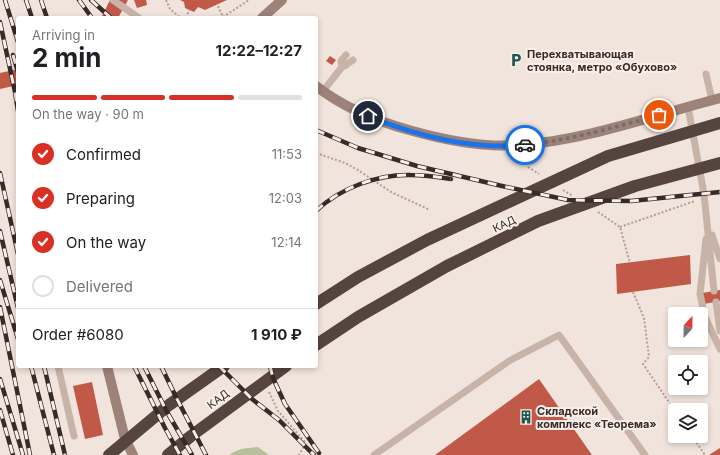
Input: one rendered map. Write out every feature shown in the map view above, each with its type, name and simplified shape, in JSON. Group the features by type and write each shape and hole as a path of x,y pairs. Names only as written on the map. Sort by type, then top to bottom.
{"highway":[{"name":"КАД","path":"318,303 358,277 427,240 608,156 720,123"},
{"name":"КАД","path":"318,344 358,316 447,266 538,221 635,186 720,163"},
{"name":"КАД","path":"109,455 169,405 221,368"},
{"name":"КАД","path":"168,455 191,436 283,368"}],"street":[{"path":"264,16 282,0"},
{"path":"319,89 356,111 392,126 424,135 463,142 485,145 518,146 552,142 588,134 716,99"},
{"path":"107,368 125,439 133,455"}],"lane":[{"path":"112,0 136,16"},
{"path":"342,67 341,61 346,55"},
{"path":"319,89 342,67 352,60"},
{"path":"706,74 716,99"},
{"path":"688,107 708,223 714,291"},
{"path":"708,223 720,243"},
{"path":"708,223 720,259"},
{"path":"708,223 700,294 704,317 720,348"},
{"path":"716,302 720,330"},
{"path":"374,455 509,361 559,336 645,455"},
{"path":"58,368 74,436"}],"path":[{"path":"166,0 170,9 179,16"},
{"path":"225,16 249,0"},
{"path":"218,6 223,16"},
{"path":"187,16 189,10"},
{"path":"318,154 345,163 391,192 430,210"},
{"path":"620,227 704,198"},
{"path":"633,292 644,318 649,357 643,364 670,403"},
{"path":"267,388 278,411 306,443 299,455"},
{"path":"697,443 705,455"}],"green space":[{"path":"258,447 269,455 229,455 246,448"}],"building":[{"path":"110,0 128,0 119,16 102,16"},
{"path":"134,0 146,0 147,5 137,8"},
{"path":"180,0 227,0 205,10 198,7 194,12 185,8 184,2"},
{"path":"330,56 336,60 332,65 326,61"},
{"path":"16,69 16,85 0,89 0,73"},
{"path":"690,255 691,284 617,294 616,264"},
{"path":"720,290 720,301 704,304 702,293"},
{"name":"Складской комплекс «Теорема»","path":"539,379 592,455 435,455"},
{"path":"92,382 103,435 85,439 73,386"},
{"path":"720,448 720,455 709,455"}],"railway":[{"path":"5,0 16,36"},
{"path":"26,0 31,16"},
{"path":"41,0 46,16"},
{"path":"79,0 91,16"},
{"path":"91,0 109,16"},
{"path":"0,22 16,98"},
{"path":"13,55 16,65"},
{"path":"318,131 358,148 417,166 568,200 631,201 720,192"},
{"path":"0,173 16,245"},
{"path":"318,209 348,189 386,177 411,175 451,179"},
{"path":"0,231 16,299"},
{"path":"0,280 16,332"},
{"path":"0,307 30,455"},
{"path":"32,368 54,455"},
{"path":"44,368 65,455"},
{"path":"135,368 180,455"},
{"path":"145,368 167,412 192,455"},
{"path":"162,368 206,455"},
{"path":"221,368 252,399 279,420 314,455"},
{"path":"270,368 273,378 285,404 319,453"},
{"path":"0,379 23,455"},
{"path":"0,410 13,455"}],"way so far":[{"path":"525,145 552,142 588,134 659,115"}],"place":[{"name":"Перехватывающая стоянка, метро «Обухово»","path":"516,60"},
{"name":"Складской комплекс «Теорема»","path":"526,417"}],"route":[{"path":"368,116 392,126 424,135 485,145 525,145"}]}
